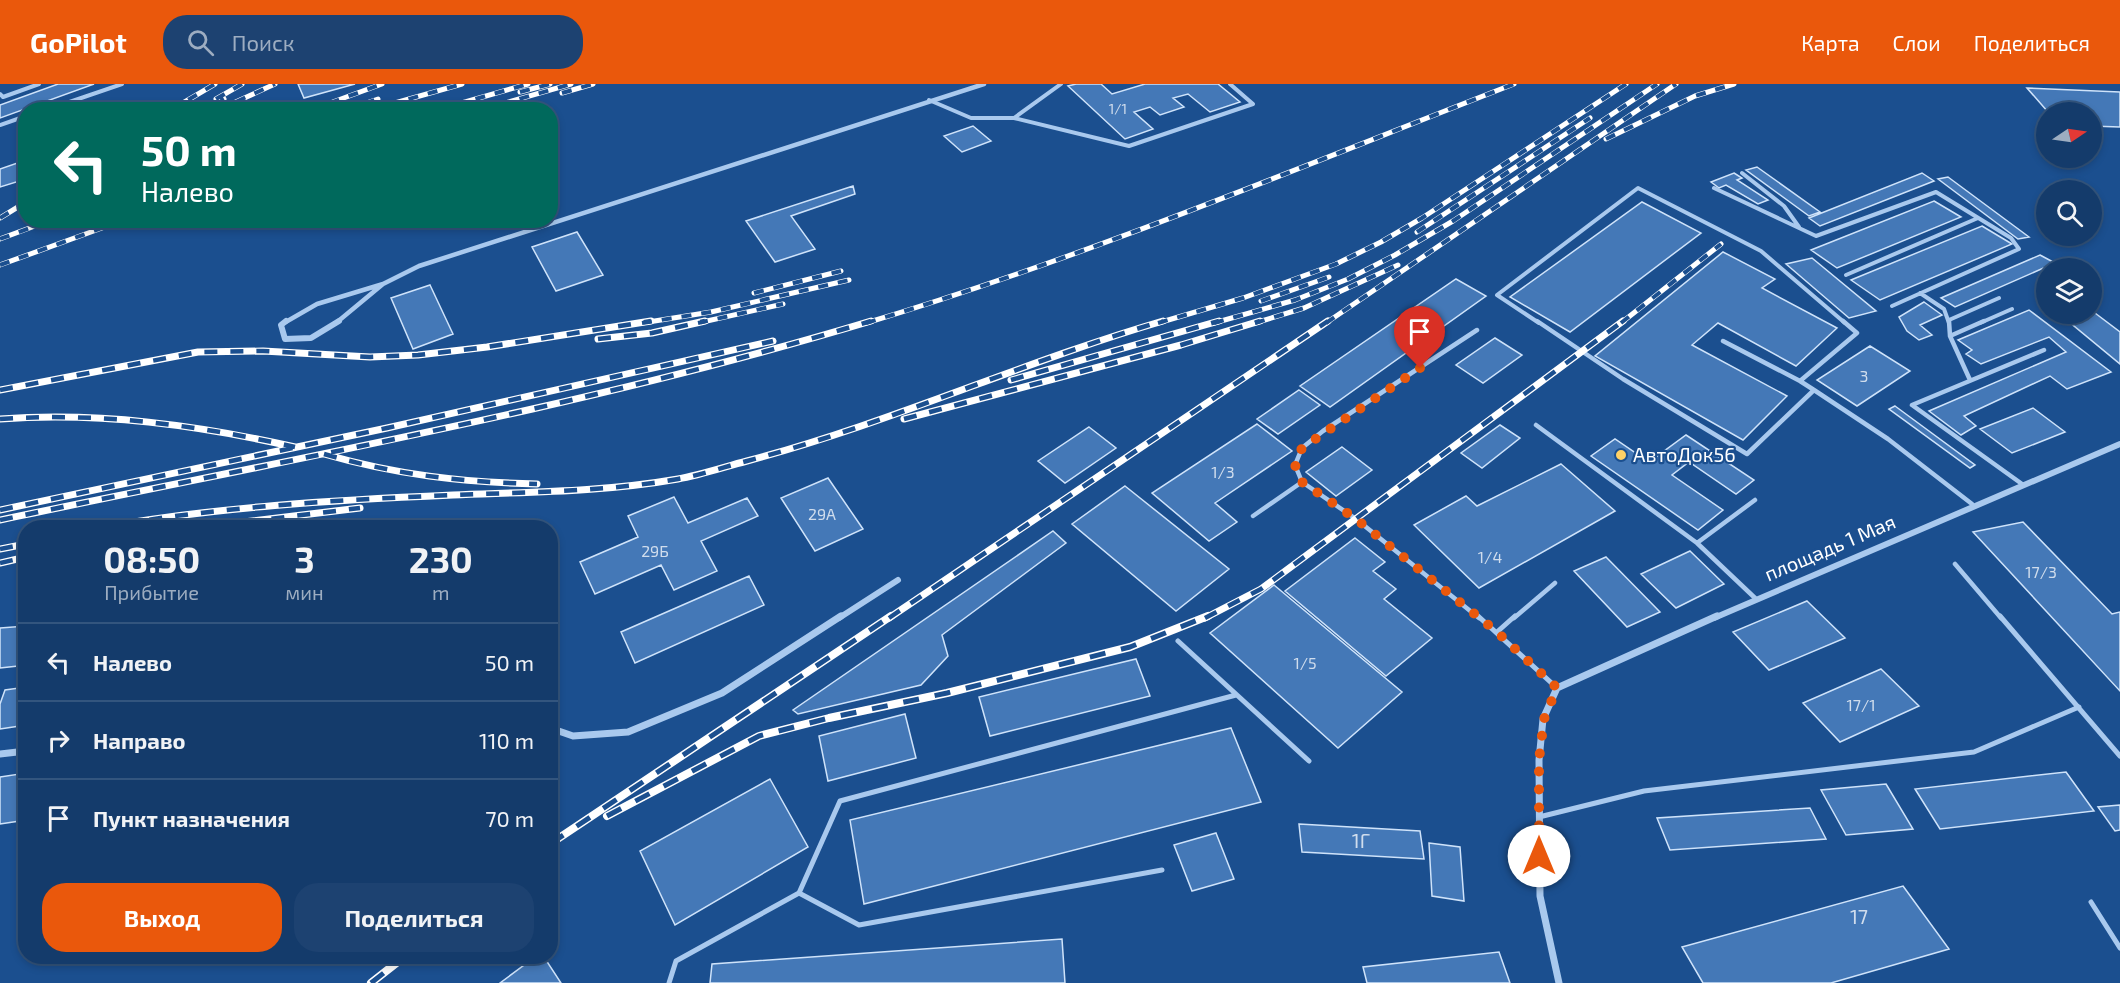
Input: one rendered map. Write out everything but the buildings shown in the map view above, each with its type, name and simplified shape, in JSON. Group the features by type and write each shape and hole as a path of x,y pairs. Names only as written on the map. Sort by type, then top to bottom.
{"street":[{"path":"558,221 984,84"},
{"path":"382,284 346,317 312,338 285,339 280,325 302,309 339,295 382,284 419,266 536,228"},
{"name":"площадь 1 Мая","path":"1557,688 1755,598 1972,504 2120,444"},
{"path":"558,731 573,736 628,732 722,693 898,580"},
{"path":"1557,688 1544,719 1539,760 1539,817 1540,896 1559,983"},
{"path":"0,754 18,752"}],"lane":[{"path":"1,96 39,84"},
{"path":"69,102 122,84"},
{"path":"1014,118 1061,84"},
{"path":"929,100 971,118 1014,118 1129,146 1253,104 1230,84"},
{"path":"0,125 18,119"},
{"path":"1742,173 1784,206 1800,229"},
{"path":"1800,381 1857,333 1761,251 1638,188 1497,295 1623,379 1747,454 1815,389"},
{"path":"1714,188 1816,236 1936,192 2011,238 2019,249 1892,306"},
{"path":"1846,275 1978,218"},
{"path":"1920,293 1944,309 1949,320 1950,336 1970,380"},
{"path":"1949,320 2000,298"},
{"path":"1950,336 2012,309"},
{"path":"1477,330 1302,448 1295,465 1302,482 1356,519 1497,632 1557,688"},
{"path":"1723,341 1815,389 1886,436 1972,504"},
{"path":"2022,484 1912,405 2044,350"},
{"path":"1536,425 1697,543 1755,598"},
{"path":"1253,516 1302,482"},
{"path":"1697,543 1755,500"},
{"path":"1955,564 2120,756"},
{"path":"1497,632 1555,583"},
{"path":"1178,641 1309,761"},
{"path":"669,983 676,961 799,893 840,801 1236,695"},
{"path":"1539,817 1644,791 1974,752 2079,707"},
{"path":"799,893 859,925 1162,870"},
{"path":"2091,902 2120,948"}],"railway":[{"path":"185,102 215,84"},
{"path":"216,99 242,84"},
{"path":"236,102 275,84"},
{"path":"333,102 382,84"},
{"path":"398,102 462,84"},
{"path":"465,102 528,84"},
{"path":"520,92 550,84"},
{"path":"509,102 571,84"},
{"path":"562,93 593,84"},
{"path":"866,323 1111,240 1514,84"},
{"path":"1158,323 1243,298 1336,264 1381,242 1422,218 1626,84"},
{"path":"1214,323 1295,300 1348,279 1395,255 1453,221 1657,84"},
{"path":"1326,323 1676,84"},
{"path":"1606,139 1695,96 1734,84"},
{"path":"218,102 224,99"},
{"path":"369,102 378,99"},
{"path":"1417,232 1590,118"},
{"path":"0,218 18,207"},
{"path":"0,239 30,228"},
{"path":"0,265 102,228"},
{"path":"1621,323 1721,244"},
{"path":"1255,323 1304,308 1398,265"},
{"path":"754,293 841,271"},
{"path":"1261,301 1329,277"},
{"path":"642,323 711,312 849,280"},
{"path":"698,323 783,304"},
{"path":"0,390 198,352 263,351 370,357 418,355 487,347 651,321"},
{"path":"598,339 652,333 705,321"},
{"path":"0,520 547,406 764,352 871,321"},
{"path":"149,520 319,502 594,489 687,477 852,429 1058,355 1163,321"},
{"path":"1011,380 1219,321"},
{"path":"904,419 1181,345 1260,321"},
{"path":"889,618 1328,321"},
{"path":"1205,618 1261,589 1623,321"},
{"path":"0,510 387,428 773,341"},
{"path":"0,419 75,417 149,422 222,432 295,447"},
{"path":"324,454 377,467 429,476 537,484"},
{"path":"260,520 360,508"},
{"path":"0,549 18,546"},
{"path":"0,563 18,559"},
{"path":"558,839 891,616"},
{"path":"607,816 759,736 829,718 947,693 1130,647 1208,616"},
{"path":"371,983 395,964"}],"place":[{"name":"АвтоДок56","path":"1621,455"}],"route":[{"path":"1420,368 1323,431 1302,448 1295,465 1302,482 1356,519 1497,632 1557,688 1544,719 1539,760 1539,856"}]}
